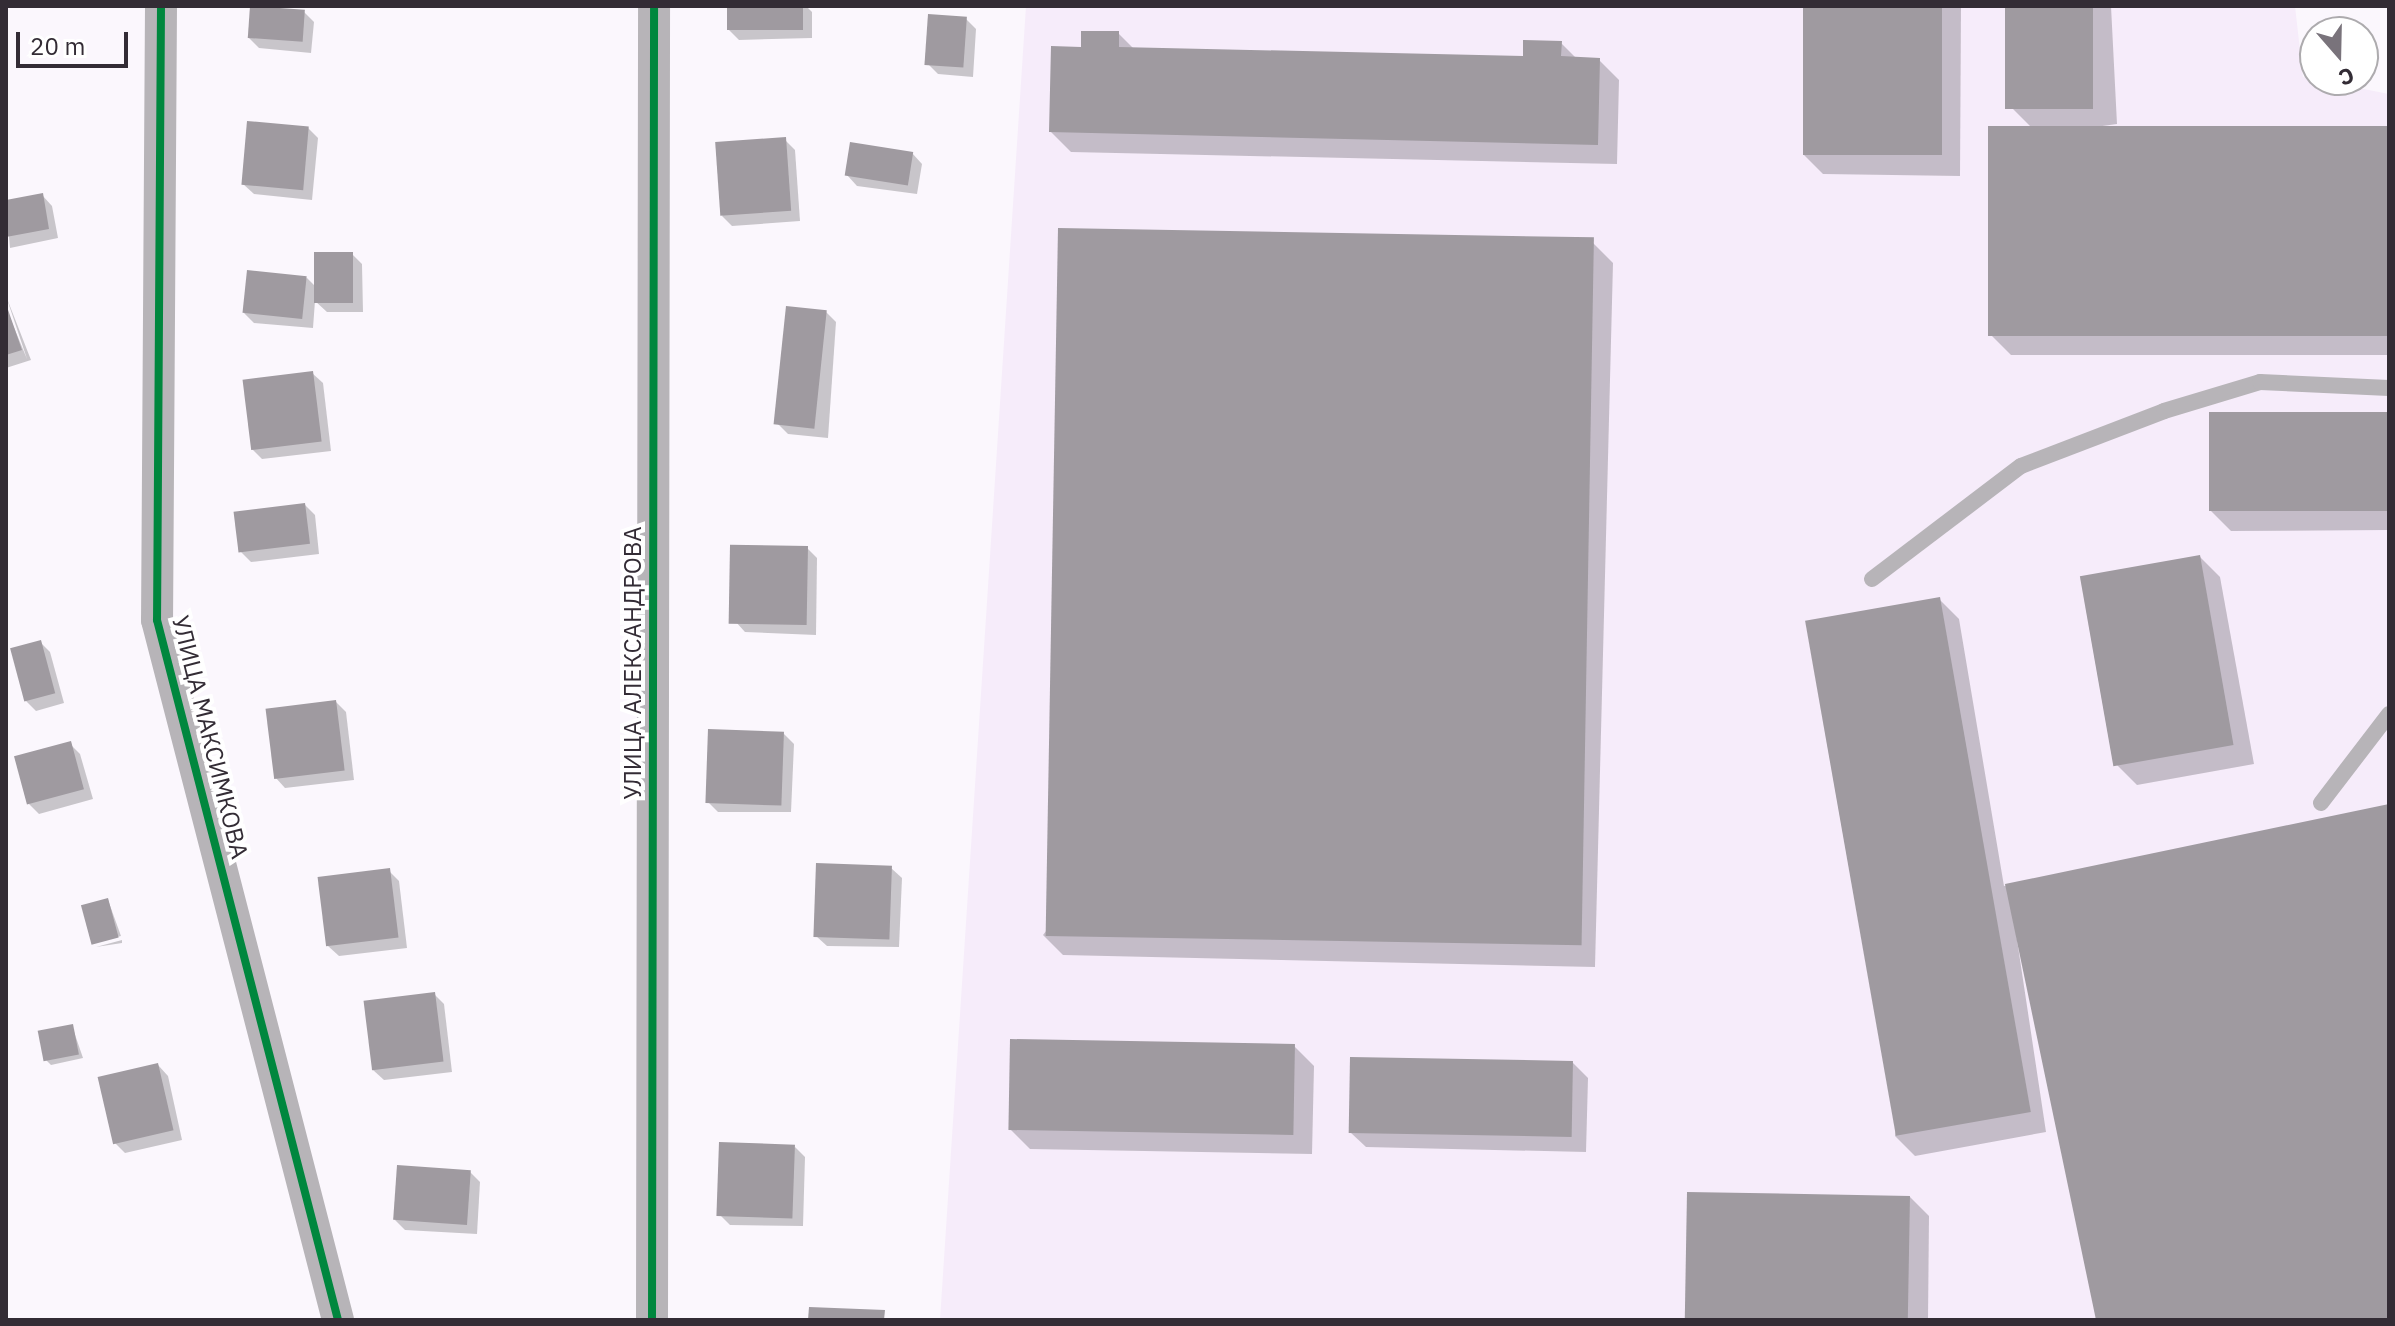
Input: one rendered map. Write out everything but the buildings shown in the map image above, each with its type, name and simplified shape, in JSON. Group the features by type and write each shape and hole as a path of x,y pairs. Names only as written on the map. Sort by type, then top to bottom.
{"street":[{"name":"УЛИЦА МАКСИМКОВА","path":"161,6 157,620 338,1320"},
{"name":"УЛИЦА АЛЕКСАНДРОВА","path":"652,1320 654,6"}],"lane":[{"path":"1872,579 2021,466 2164,411 2260,382 2389,388"},
{"path":"2321,803 2389,714"}],"shaded area":[{"path":"1026,6 2295,6 2299,42 2299,96 2389,94 2389,1320 940,1320"}],"cycle path":[{"path":"161,6 157,620 338,1320"},
{"path":"652,1320 654,6"}]}
